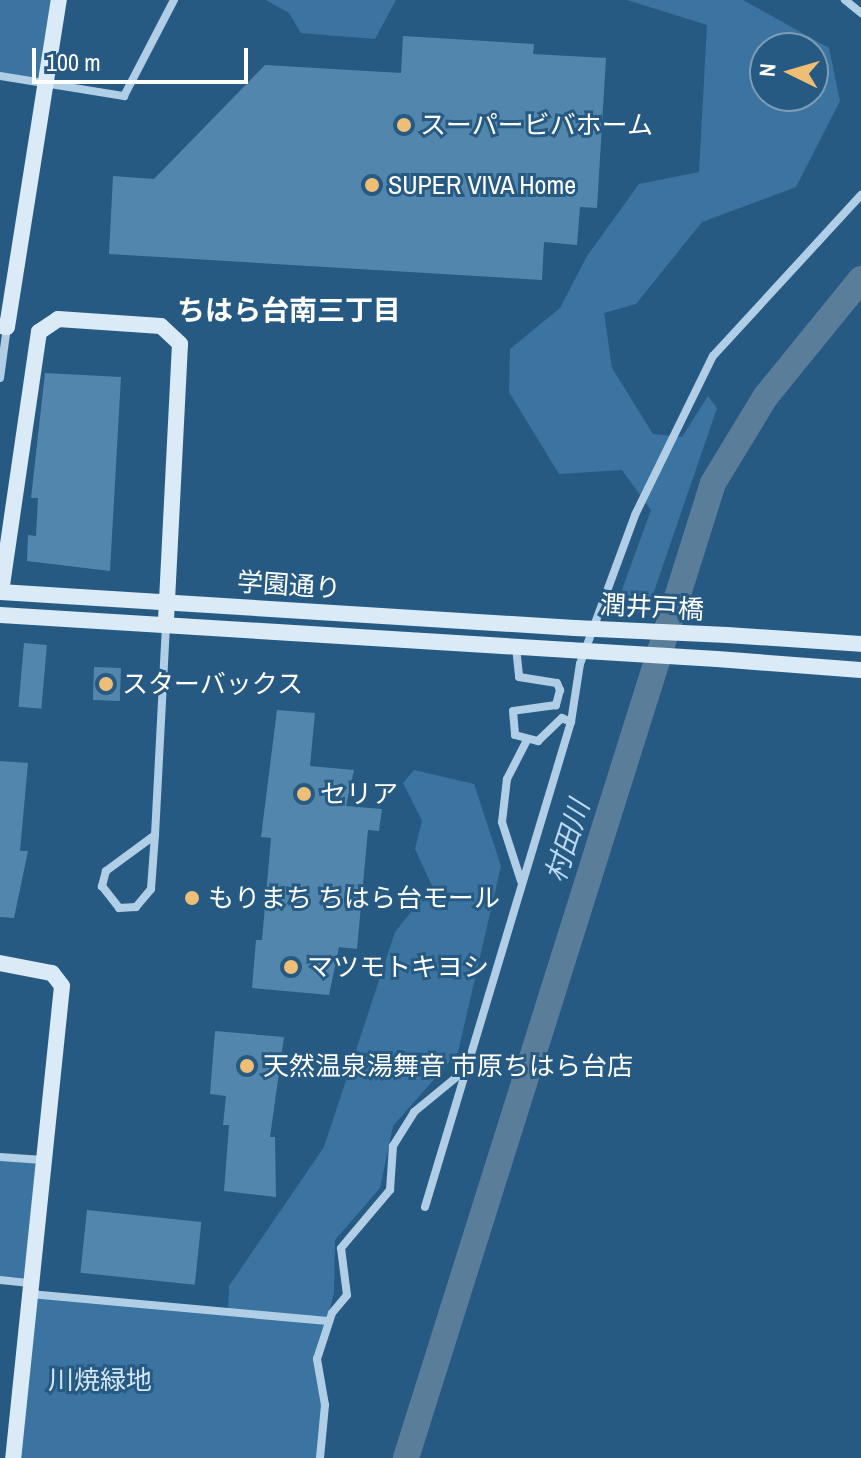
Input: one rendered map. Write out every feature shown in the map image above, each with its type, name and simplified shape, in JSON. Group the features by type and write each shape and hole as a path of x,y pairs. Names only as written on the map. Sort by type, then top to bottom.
{"street":[{"path":"0,378 4,327 59,0"},
{"path":"0,76 124,96 174,0"},
{"path":"845,0 861,13"},
{"path":"425,1207 571,722 580,664 635,515 713,356 861,195"},
{"path":"0,592 37,341 47,322 58,319 161,326 180,344 155,835 146,900 119,908 102,886 106,871 155,835"},
{"name":"学園通り","path":"0,592 575,628"},
{"name":"学園通り","path":"0,615 569,650"},
{"name":"潤井戸橋","path":"575,628 861,644"},
{"path":"516,646 519,677 557,683 560,690 556,705 513,711 515,735 526,742"},
{"name":"潤井戸橋","path":"569,650 861,670"},
{"path":"521,882 502,822 507,779 526,742 562,718 571,722"},
{"path":"0,963 52,973 62,986 13,1458"},
{"path":"320,1458 325,1405 317,1359 328,1321 347,1295 341,1248 390,1190 393,1146 414,1112 465,1070"},
{"path":"0,1157 43,1160"},
{"path":"0,1280 30,1288 328,1321"}],"green space":[{"path":"0,0 59,0 47,82 0,76"},
{"path":"266,0 396,0 375,39 301,33 289,13"},
{"path":"627,0 743,0 800,32 749,32 749,112 829,112 829,48 840,101 796,187 702,222 636,304 604,313 612,368 653,434 682,437 708,396 717,408 646,615 616,606 651,510 622,470 559,474 509,392 510,349 560,308 587,256 639,184 699,172 707,25"},
{"name":"川焼緑地","path":"414,770 474,784 501,866 458,1052 393,1126 380,1188 335,1240 334,1293 317,1359 325,1405 318,1458 13,1458 29,1294 228,1312 229,1286 324,1147 395,932 432,886 415,849 422,821 403,783"},
{"path":"0,1157 43,1160 30,1283 0,1280"}],"building":[{"name":"スーパービバホーム","path":"403,36 534,44 533,54 606,58 597,208 580,207 577,245 544,242 542,280 109,254 113,176 154,179 265,65 401,73"},
{"path":"45,373 121,377 110,571 27,561 28,535 36,536 38,498 31,498"},
{"path":"24,643 47,645 41,709 18,707"},
{"name":"スターバックス","path":"94,667 121,668 120,701 93,700"},
{"path":"277,710 315,713 310,766 354,770 346,806 382,809 379,831 368,830 357,949 339,947 329,995 252,988 256,940 262,940 271,838 261,837"},
{"path":"0,761 28,763 20,851 28,851 14,918 0,917"},
{"name":"天然温泉湯舞音 市原ちはら台店","path":"215,1031 284,1037 270,1137 275,1137 276,1197 224,1191 229,1125 223,1125 226,1096 210,1094"},
{"path":"87,1210 201,1222 195,1285 80,1273"}],"waterway":[{"name":"村田川","path":"406,1458 713,483 766,396 861,279"}],"place":[{"name":"スーパービバホーム","path":"404,125"},
{"name":"SUPER VIVA Home","path":"372,185"},
{"name":"スターバックス","path":"106,684"},
{"name":"セリア","path":"304,794"},
{"name":"もりまち ちはら台モール","path":"192,898"},
{"name":"マツモトキヨシ","path":"291,967"},
{"name":"天然温泉湯舞音 市原ちはら台店","path":"247,1066"}],"district":[{"name":"ちはら台南三丁目","path":"289,310"}]}
